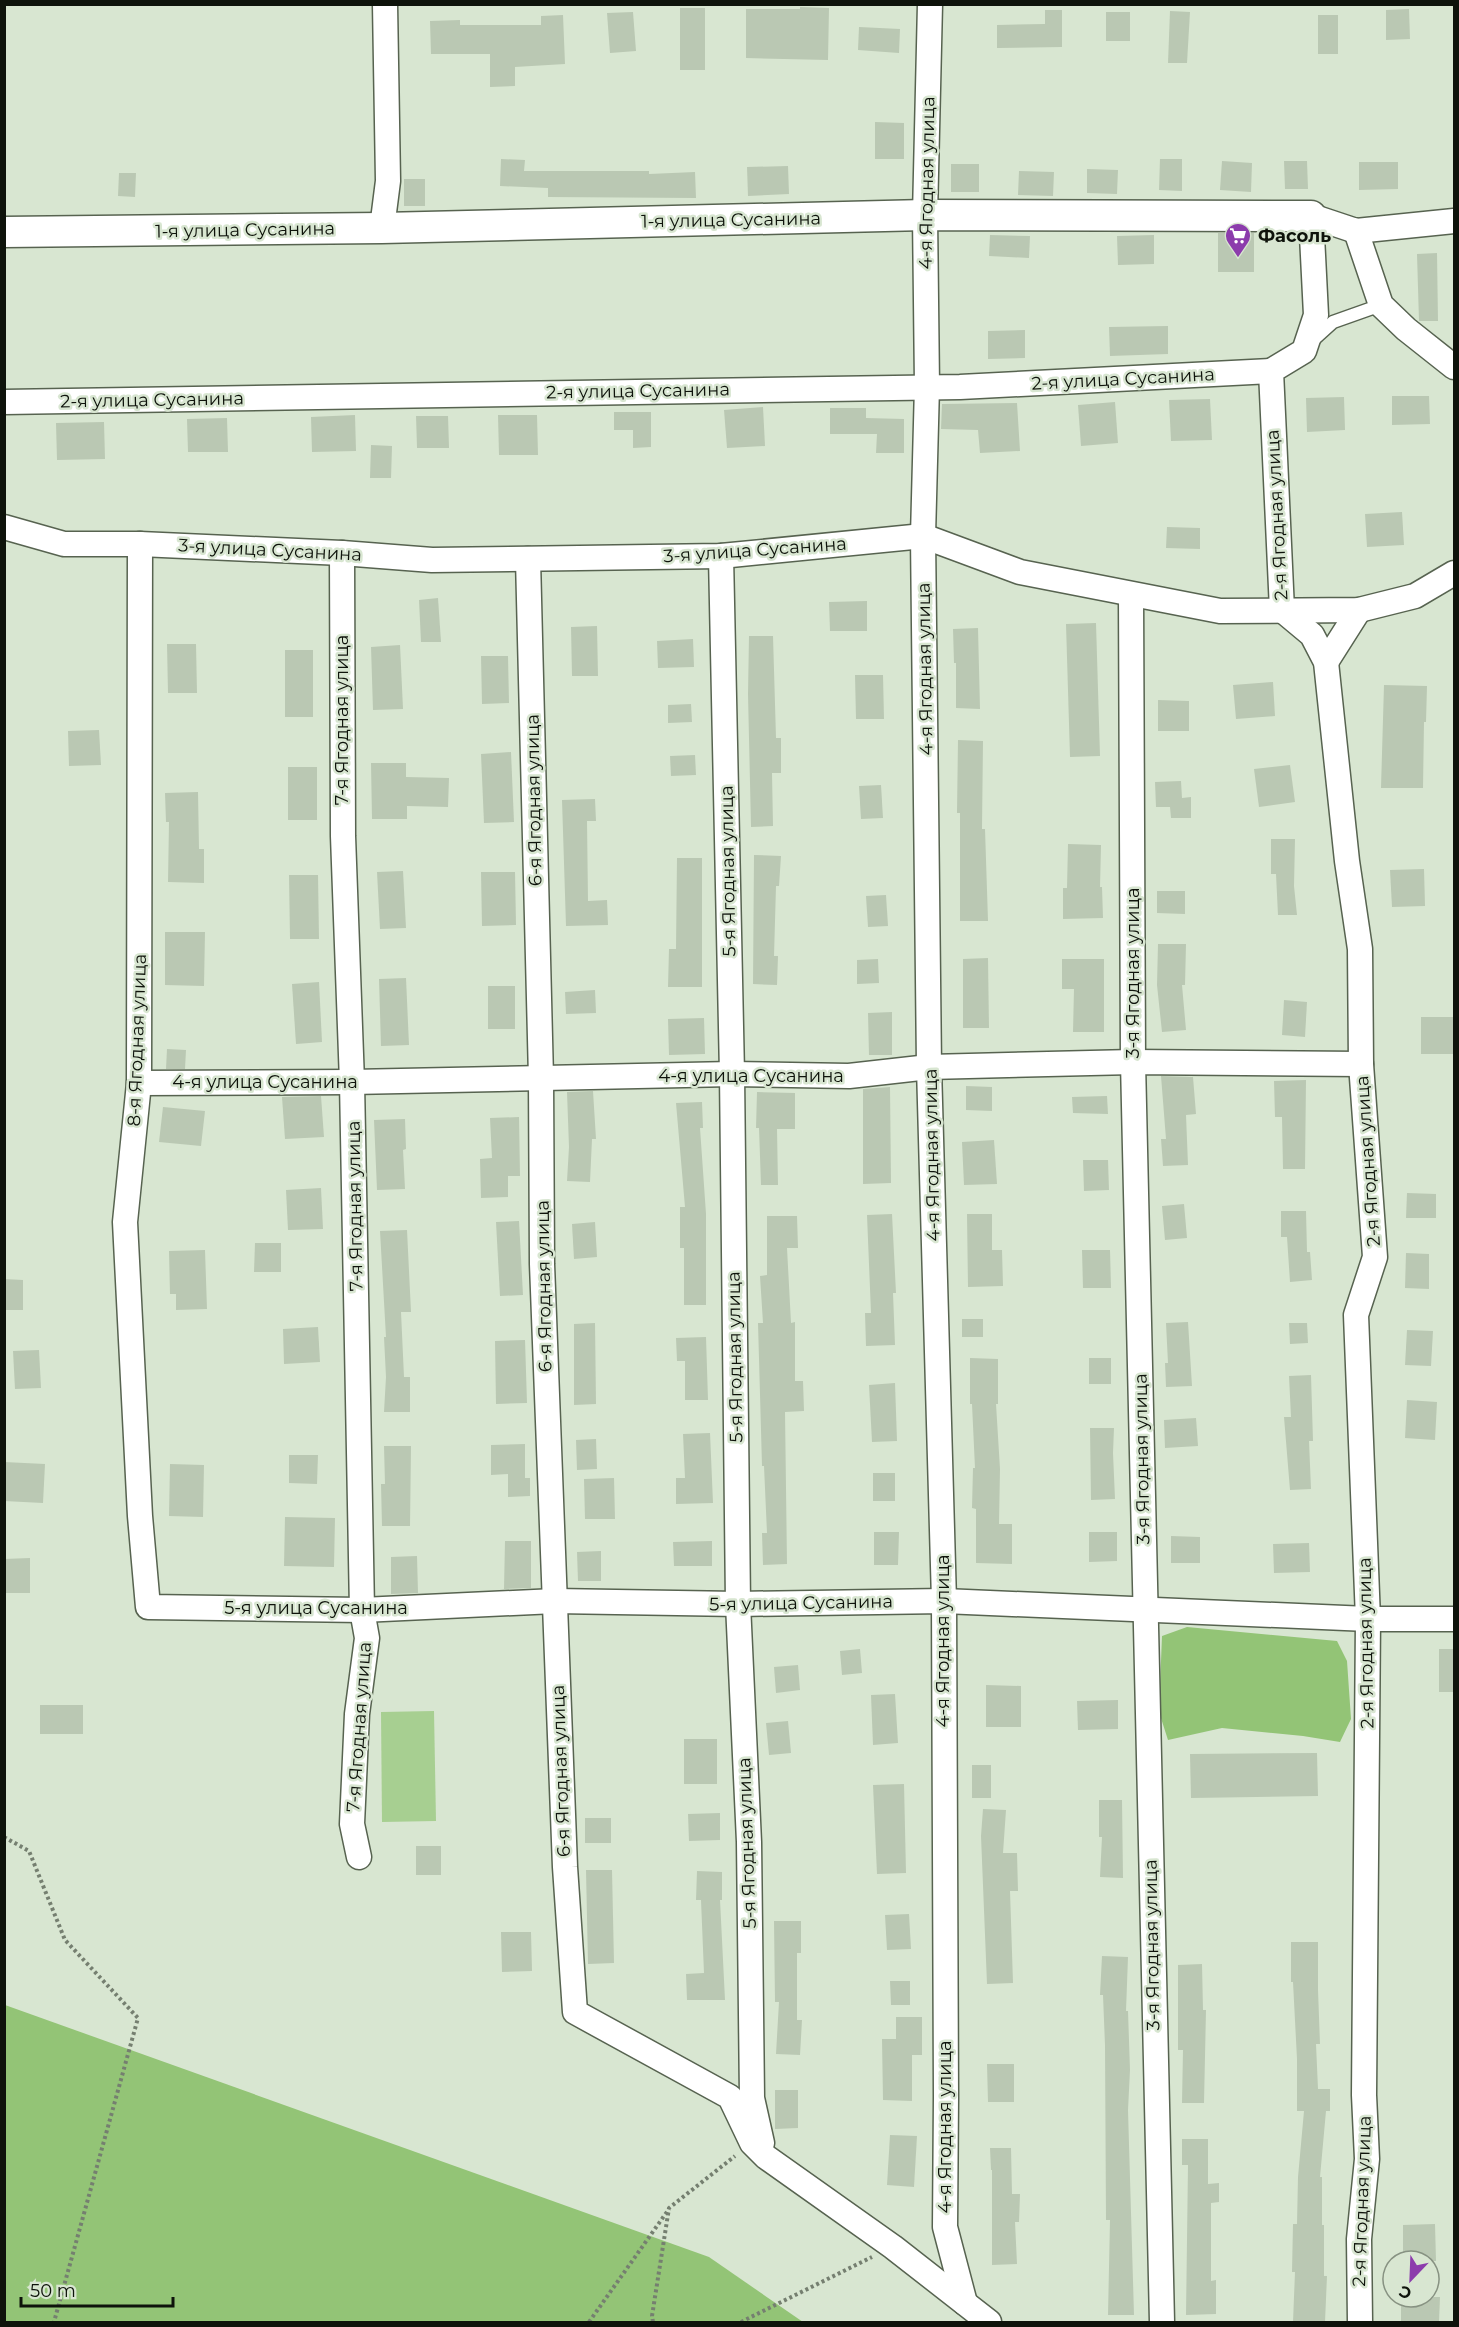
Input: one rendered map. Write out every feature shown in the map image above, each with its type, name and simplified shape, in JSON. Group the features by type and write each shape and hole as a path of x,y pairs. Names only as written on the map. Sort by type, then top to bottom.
{"street":[{"path":"382,228 388,181 384,4"},
{"name":"4-я Ягодная улица","path":"930,4 925,215 927,386 923,536 929,1067 944,1601 945,2227 965,2303"},
{"name":"1-я улица Сусанина","path":"4,232 382,228 925,215 1311,216 1356,231 1455,221"},
{"path":"1271,371 1304,351 1316,315 1311,216"},
{"path":"1356,231 1382,305 1406,328 1455,367"},
{"name":"2-я улица Сусанина","path":"4,402 960,387 1271,371"},
{"name":"2-я Ягодная улица","path":"1271,371 1282,610 1312,635 1326,662 1347,861 1360,949 1361,1064 1375,1257 1356,1314 1368,1619 1364,2096 1366,2159 1359,2239 1360,2322"},
{"name":"3-я улица Сусанина","path":"4,527 64,544 140,544 342,553 432,560 721,556 923,536 1020,572 1220,611 1359,610 1415,596 1455,573"},
{"name":"8-я Ягодная улица","path":"140,544 139,1083 125,1222 140,1515 148,1607"},
{"name":"7-я Ягодная улица","path":"342,553 343,836 352,1082 362,1610 367,1638 357,1713 352,1824 358,1857"},
{"name":"5-я Ягодная улица","path":"721,556 732,1074 738,1604 749,1842 752,2098 759,2150"},
{"name":"6-я Ягодная улица","path":"528,559 541,1078 542,1264 565,1867 575,2012 730,2097 759,2150"},
{"name":"3-я Ягодная улица","path":"1131,595 1133,1062 1162,2322"},
{"path":"1326,662 1359,610"},
{"name":"4-я улица Сусанина","path":"139,1083 352,1082 732,1074 849,1076 929,1067 1133,1062 1361,1064"},
{"name":"5-я улица Сусанина","path":"148,1607 362,1610 555,1601 738,1604 944,1601 1368,1619 1455,1619"},
{"path":"759,2150 893,2247 990,2322"}],"lane":[{"path":"1304,351 1333,321 1382,305"}],"path":[{"path":"4,1837 29,1851 65,1940 138,2018 54,2322"},
{"path":"589,2322 669,2208 759,2150"},
{"path":"653,2322 652,2316 669,2208"},
{"path":"741,2322 893,2247"}],"green space":[{"path":"1187,1627 1337,1641 1347,1661 1351,1719 1340,1742 1222,1728 1168,1740 1159,1712 1162,1636"},
{"path":"434,1711 436,1821 382,1822 381,1712"},
{"path":"5,2005 709,2257 803,2322 5,2322"}],"building":[{"path":"800,7 829,8 828,60 746,58 746,9 800,9"},
{"path":"680,8 705,8 705,70 680,70"},
{"path":"1409,9 1410,39 1386,40 1386,10"},
{"path":"1045,10 1062,10 1062,47 997,48 997,25 1045,24"},
{"path":"1170,11 1190,12 1187,63 1168,63"},
{"path":"633,12 636,51 610,53 607,13"},
{"path":"1106,12 1130,12 1130,41 1106,41"},
{"path":"563,15 565,64 515,67 515,86 490,87 490,54 431,54 430,21 460,20 460,25 541,25 541,16"},
{"path":"1318,15 1338,15 1338,54 1318,54"},
{"path":"859,27 900,29 899,53 858,50"},
{"path":"875,122 904,123 904,159 875,159"},
{"path":"501,159 525,160 524,171 649,171 649,174 695,172 696,198 548,197 548,188 500,186"},
{"path":"1160,159 1182,159 1182,191 1159,190"},
{"path":"1222,161 1252,163 1251,192 1220,190"},
{"path":"1284,161 1307,161 1308,189 1285,189"},
{"path":"1359,162 1398,162 1398,189 1359,190"},
{"path":"951,164 979,164 979,192 951,192"},
{"path":"788,166 789,194 748,196 747,167"},
{"path":"1087,169 1118,170 1117,194 1087,193"},
{"path":"1019,171 1054,172 1053,196 1018,195"},
{"path":"119,173 136,173 135,197 118,196"},
{"path":"404,179 425,179 425,206 404,206"},
{"path":"1218,233 1254,233 1254,272 1218,272"},
{"path":"990,235 1030,236 1029,258 989,256"},
{"path":"1154,235 1154,264 1118,265 1117,236"},
{"path":"1437,253 1438,321 1419,321 1417,254"},
{"path":"1168,326 1168,354 1110,356 1109,327"},
{"path":"1025,330 1025,358 988,359 988,331"},
{"path":"1392,396 1429,396 1430,424 1392,425"},
{"path":"1344,397 1345,430 1307,432 1306,398"},
{"path":"1210,399 1212,440 1171,441 1169,400"},
{"path":"1115,402 1118,443 1081,446 1078,405"},
{"path":"1017,403 1020,451 980,453 978,430 941,429 942,404"},
{"path":"763,407 765,446 727,448 724,410"},
{"path":"830,408 866,408 866,418 904,419 904,453 876,453 877,434 830,434"},
{"path":"614,412 651,412 651,447 633,448 633,430 614,430"},
{"path":"355,415 356,451 312,452 311,417"},
{"path":"498,415 537,415 538,455 499,455"},
{"path":"416,416 448,416 449,448 417,448"},
{"path":"227,418 228,452 188,452 187,419"},
{"path":"104,422 105,459 57,460 56,423"},
{"path":"371,445 392,446 391,478 370,478"},
{"path":"1402,512 1404,545 1367,547 1365,514"},
{"path":"1167,527 1200,528 1200,549 1166,548"},
{"path":"438,598 441,642 421,642 419,600"},
{"path":"867,601 867,631 830,631 829,602"},
{"path":"1096,623 1100,756 1070,757 1066,624"},
{"path":"597,626 598,676 572,676 571,627"},
{"path":"978,628 980,709 956,708 953,629"},
{"path":"749,636 773,636 776,738 781,738 781,773 772,773 773,826 751,827"},
{"path":"693,639 694,667 658,668 657,641"},
{"path":"167,644 196,644 197,693 168,693"},
{"path":"400,645 403,709 373,710 371,647"},
{"path":"285,650 313,650 313,717 285,717"},
{"path":"481,656 508,656 509,703 482,704"},
{"path":"855,675 883,675 884,719 856,719"},
{"path":"1273,682 1275,716 1236,719 1233,685"},
{"path":"1384,685 1427,686 1423,788 1381,788"},
{"path":"1158,700 1189,701 1189,731 1158,731"},
{"path":"691,704 692,722 668,723 668,705"},
{"path":"99,730 101,765 69,766 68,731"},
{"path":"958,740 983,741 982,829 985,829 988,921 960,921 960,813 957,813"},
{"path":"511,752 514,822 484,823 481,754"},
{"path":"695,755 696,775 671,776 670,756"},
{"path":"371,763 406,763 406,777 449,778 448,807 407,806 407,819 372,819"},
{"path":"1290,765 1295,802 1259,807 1254,769"},
{"path":"288,767 317,767 317,820 288,820"},
{"path":"1181,781 1182,798 1191,797 1191,818 1171,818 1170,807 1156,807 1155,782"},
{"path":"881,785 883,818 861,819 859,786"},
{"path":"198,792 199,849 204,849 204,883 168,882 169,822 166,822 165,793"},
{"path":"595,799 596,821 587,821 588,901 607,900 608,925 566,926 562,800"},
{"path":"1271,839 1295,839 1294,886 1297,915 1278,915 1276,874 1271,874"},
{"path":"1068,844 1101,845 1100,887 1102,887 1103,918 1063,919 1063,888 1067,888"},
{"path":"754,855 781,856 779,886 776,886 774,956 778,956 777,985 753,984"},
{"path":"677,858 702,858 702,987 668,987 669,949 676,949"},
{"path":"1424,869 1425,906 1392,907 1390,870"},
{"path":"403,871 406,928 380,929 377,872"},
{"path":"481,872 515,872 516,925 482,926"},
{"path":"289,875 318,875 319,939 290,939"},
{"path":"1157,891 1185,891 1185,914 1157,913"},
{"path":"886,895 888,926 868,927 866,896"},
{"path":"165,932 205,932 204,986 165,985"},
{"path":"1158,944 1186,944 1185,985 1182,985 1186,1030 1162,1032 1157,985"},
{"path":"988,958 989,1028 963,1028 963,959"},
{"path":"878,959 879,983 857,984 857,960"},
{"path":"1062,959 1104,959 1104,1032 1073,1032 1074,989 1062,989"},
{"path":"406,978 409,1045 381,1046 379,979"},
{"path":"319,982 322,1042 296,1044 292,984"},
{"path":"488,986 515,986 515,1029 488,1029"},
{"path":"595,990 596,1013 566,1014 565,992"},
{"path":"1284,1000 1307,1002 1305,1037 1282,1035"},
{"path":"892,1012 892,1055 869,1055 868,1013"},
{"path":"1421,1017 1455,1017 1455,1054 1421,1054"},
{"path":"704,1018 705,1054 669,1055 668,1019"},
{"path":"167,1049 186,1050 185,1069 166,1069"},
{"path":"1161,1076 1193,1077 1196,1114 1186,1115 1188,1165 1163,1166 1161,1139 1166,1139"},
{"path":"1306,1080 1305,1169 1283,1169 1282,1117 1275,1117 1274,1081"},
{"path":"966,1086 992,1087 992,1111 966,1110"},
{"path":"890,1087 891,1183 863,1184 863,1089"},
{"path":"593,1091 596,1139 592,1139 590,1182 567,1181 569,1147 567,1092"},
{"path":"757,1092 795,1093 795,1129 777,1129 778,1185 761,1185 759,1128 756,1128"},
{"path":"321,1096 324,1137 285,1139 282,1097"},
{"path":"1107,1096 1108,1114 1073,1113 1072,1097"},
{"path":"702,1102 703,1128 700,1128 706,1214 706,1305 684,1305 684,1248 680,1248 680,1207 685,1207 676,1103"},
{"path":"163,1107 205,1111 201,1146 159,1142"},
{"path":"519,1117 520,1176 508,1176 508,1197 481,1198 480,1159 492,1158 490,1118"},
{"path":"405,1119 406,1149 403,1150 405,1189 377,1190 374,1120"},
{"path":"994,1140 997,1184 964,1185 962,1142"},
{"path":"1083,1160 1108,1160 1109,1190 1084,1191"},
{"path":"321,1188 323,1229 288,1230 286,1190"},
{"path":"1407,1193 1436,1194 1436,1218 1406,1218"},
{"path":"1184,1204 1187,1238 1165,1240 1162,1206"},
{"path":"1281,1211 1306,1211 1307,1252 1310,1252 1312,1280 1290,1282 1287,1237 1281,1237"},
{"path":"892,1214 896,1293 893,1293 895,1345 866,1346 865,1313 871,1313 867,1215"},
{"path":"967,1214 992,1214 992,1250 1002,1250 1003,1286 968,1287"},
{"path":"767,1216 797,1216 798,1248 787,1248 791,1323 795,1322 795,1381 803,1381 804,1411 785,1412 787,1564 763,1565 762,1533 767,1533 764,1466 762,1466 758,1323 763,1323 760,1276 767,1275"},
{"path":"519,1221 523,1295 500,1296 496,1222"},
{"path":"595,1222 597,1257 574,1259 572,1224"},
{"path":"407,1230 411,1312 401,1312 404,1377 410,1377 410,1412 384,1412 386,1377 384,1337 386,1337 380,1231"},
{"path":"255,1243 281,1243 281,1272 254,1272"},
{"path":"205,1250 207,1309 176,1310 176,1294 170,1294 169,1251"},
{"path":"1082,1250 1110,1250 1111,1288 1083,1288"},
{"path":"1406,1253 1429,1254 1429,1289 1405,1288"},
{"path":"4,1279 23,1280 23,1310 4,1310"},
{"path":"962,1319 983,1319 983,1337 962,1337"},
{"path":"1188,1322 1192,1386 1166,1387 1165,1363 1168,1363 1166,1323"},
{"path":"595,1323 596,1404 574,1405 574,1324"},
{"path":"1289,1323 1307,1323 1308,1343 1290,1344"},
{"path":"318,1327 320,1362 284,1364 283,1329"},
{"path":"1407,1330 1433,1331 1431,1366 1405,1365"},
{"path":"706,1337 708,1400 685,1400 685,1361 677,1361 676,1338"},
{"path":"525,1340 527,1403 496,1404 495,1341"},
{"path":"39,1350 41,1388 15,1389 13,1351"},
{"path":"970,1358 998,1359 998,1404 996,1404 1000,1469 999,1524 1012,1524 1012,1564 976,1563 976,1509 972,1508 973,1468 975,1468 972,1404 970,1404"},
{"path":"1089,1358 1111,1358 1111,1384 1089,1384"},
{"path":"1311,1375 1313,1441 1309,1441 1311,1489 1290,1490 1284,1417 1291,1417 1289,1376"},
{"path":"895,1383 897,1441 872,1442 869,1385"},
{"path":"1407,1400 1437,1402 1435,1440 1405,1438"},
{"path":"1196,1418 1198,1446 1165,1448 1164,1420"},
{"path":"1090,1428 1114,1428 1115,1499 1091,1500"},
{"path":"710,1433 713,1503 676,1504 676,1478 685,1478 683,1434"},
{"path":"596,1439 597,1469 577,1470 576,1440"},
{"path":"525,1444 525,1478 530,1478 530,1496 508,1497 508,1474 491,1475 491,1445"},
{"path":"384,1446 411,1446 410,1526 382,1526 381,1484 385,1484"},
{"path":"289,1455 318,1455 317,1484 289,1483"},
{"path":"4,1462 45,1464 43,1503 4,1501"},
{"path":"170,1464 204,1465 203,1517 169,1516"},
{"path":"873,1473 895,1473 895,1501 873,1501"},
{"path":"614,1478 615,1519 585,1519 584,1479"},
{"path":"285,1517 335,1518 334,1567 284,1566"},
{"path":"874,1532 899,1532 898,1565 874,1565"},
{"path":"1089,1532 1117,1532 1117,1561 1089,1562"},
{"path":"1171,1536 1200,1537 1200,1563 1171,1563"},
{"path":"505,1541 531,1541 531,1588 504,1589"},
{"path":"712,1541 712,1566 674,1566 673,1542"},
{"path":"1309,1543 1310,1572 1274,1573 1273,1544"},
{"path":"601,1551 601,1581 578,1581 577,1552"},
{"path":"417,1556 418,1593 391,1594 391,1557"},
{"path":"30,1558 30,1593 4,1593 4,1559"},
{"path":"860,1649 862,1673 842,1675 840,1651"},
{"path":"1439,1649 1455,1649 1455,1692 1439,1692"},
{"path":"798,1665 800,1690 776,1693 774,1667"},
{"path":"986,1685 1021,1686 1021,1727 986,1727"},
{"path":"895,1694 898,1743 873,1745 871,1695"},
{"path":"1118,1700 1118,1729 1078,1730 1077,1701"},
{"path":"40,1705 83,1705 83,1734 40,1734"},
{"path":"788,1721 791,1753 769,1755 766,1723"},
{"path":"684,1739 717,1739 717,1784 684,1784"},
{"path":"1317,1753 1318,1796 1191,1798 1190,1754"},
{"path":"972,1765 991,1765 991,1798 972,1798"},
{"path":"904,1784 906,1873 877,1874 873,1785"},
{"path":"1099,1800 1122,1800 1123,1878 1100,1877 1102,1837 1099,1837"},
{"path":"983,1809 1006,1810 1003,1853 1017,1853 1018,1891 1010,1891 1013,1983 987,1984 981,1836"},
{"path":"720,1813 720,1840 689,1841 688,1814"},
{"path":"585,1818 611,1818 611,1843 585,1843"},
{"path":"416,1846 441,1846 441,1875 416,1875"},
{"path":"586,1870 612,1870 614,1963 588,1964"},
{"path":"697,1871 722,1872 722,1900 720,1900 725,2000 687,2000 686,1974 704,1973 701,1900 696,1900"},
{"path":"909,1914 911,1949 887,1950 885,1915"},
{"path":"774,1921 801,1921 801,1953 797,1953 797,2020 802,2020 800,2055 776,2054 779,2002 775,2002"},
{"path":"501,1932 531,1932 532,1971 502,1972"},
{"path":"1291,1942 1318,1942 1320,2044 1316,2044 1318,2089 1330,2089 1330,2111 1326,2111 1320,2177 1322,2177 1322,2225 1324,2225 1324,2276 1327,2276 1325,2322 1293,2322 1295,2272 1292,2272 1293,2224 1297,2224 1298,2177 1304,2111 1297,2111 1297,2059 1293,1982 1291,1982"},
{"path":"1102,1956 1128,1957 1126,2011 1128,2011 1130,2070 1128,2110 1134,2315 1108,2315 1110,2220 1106,2220 1105,2045 1103,1995 1100,1995"},
{"path":"1202,1964 1203,2010 1206,2010 1204,2103 1182,2103 1183,2050 1178,2050 1178,1965"},
{"path":"890,1981 910,1981 910,2005 891,2005"},
{"path":"896,2017 922,2017 922,2055 912,2055 912,2101 883,2100 882,2039 896,2039"},
{"path":"987,2064 1014,2064 1014,2102 988,2102"},
{"path":"775,2090 798,2090 798,2128 775,2129"},
{"path":"890,2135 917,2136 914,2187 887,2185"},
{"path":"1182,2139 1208,2139 1208,2184 1219,2183 1219,2202 1211,2203 1211,2281 1216,2280 1216,2314 1186,2315 1188,2165 1182,2165"},
{"path":"990,2148 1011,2148 1012,2194 1020,2194 1019,2222 1015,2222 1017,2264 992,2265"},
{"path":"1435,2224 1436,2249 1403,2249 1403,2225"},
{"path":"1401,2309 1440,2309 1439,2322 1401,2322"}],"place":[{"name":"Фасоль","path":"1238,259"}]}
